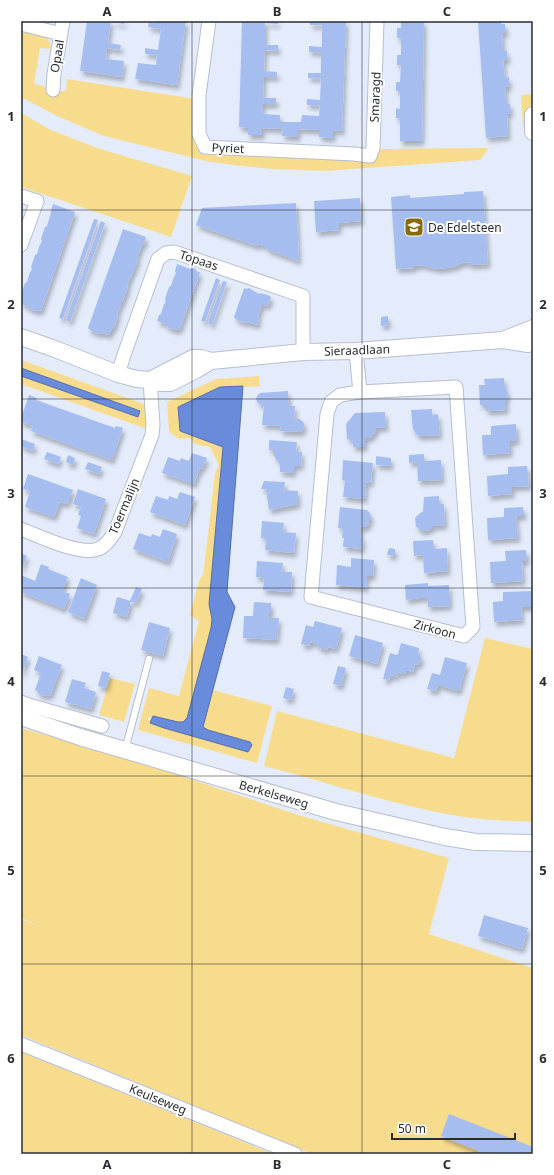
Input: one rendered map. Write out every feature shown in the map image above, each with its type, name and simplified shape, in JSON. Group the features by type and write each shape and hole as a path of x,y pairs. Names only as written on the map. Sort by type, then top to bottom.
{"street":[{"name":"Opaal","path":"53,90 54,74 64,21"},
{"name":"Pyriet","path":"209,21 199,95 199,134 205,147 354,154"},
{"name":"Smaragd","path":"354,154 370,156 373,148 378,21"},
{"path":"21,24 61,34"},
{"path":"533,115 533,132"},
{"path":"21,196 38,201 21,245"},
{"name":"Topaas","path":"118,374 158,259 166,253 174,252 303,296 302,352"},
{"name":"Sieraadlaan","path":"503,340 533,328"},
{"name":"Sieraadlaan","path":"21,337 118,374 160,383 170,383 211,361 302,352 356,351 503,340 528,344 533,343"},
{"path":"356,351 360,392"},
{"name":"Toermalijn","path":"21,529 75,549 86,551 99,549 108,542 115,532 152,435 153,425 150,380"},
{"name":"Zirkoon","path":"456,387 473,627 464,636 311,597 327,414 331,402 340,395 360,392 456,387"},
{"path":"21,702 102,726"},
{"name":"Berkelseweg","path":"21,717 125,751 336,812 419,832 476,842 533,843"},
{"name":"Keulseweg","path":"21,1044 295,1154"}],"lane":[{"path":"125,751 149,659"}],"shaded area":[{"path":"21,31 47,38 50,43 51,49 40,48 34,84 44,86 49,91 66,91 67,79 196,99 192,134 199,149 207,154 374,159 379,149 489,148 480,160 324,171 272,169 206,161 104,136 57,116 21,97"},
{"path":"533,94 532,103 528,114 528,127 523,127 521,95"},
{"path":"21,113 51,130 97,148 192,176 171,237 21,187"},
{"path":"21,360 147,405 147,429 21,384"},
{"path":"259,376 260,386 243,386 180,431 223,447 209,604 212,619 211,628 187,718 183,722 153,716 152,718 149,717 148,720 151,720 150,723 164,728 248,752 203,727 213,690 272,706 257,763 138,730 149,688 179,696 199,621 190,615 200,578 203,576 215,473 219,465 210,447 195,444 190,438 179,439 169,432 167,402 216,379"},
{"path":"485,638 533,649 533,822 463,817 412,807 264,766 277,711 454,758"},
{"path":"110,678 135,684 124,722 99,715"},
{"path":"21,728 142,763 298,815 449,858 429,934 533,968 533,1154 312,1154 21,1035 21,919 41,927 21,918"},
{"path":"21,1052 273,1154 21,1154"}],"water":[{"path":"21,368 140,411 138,417 21,376"},
{"path":"243,386 227,592 235,607 203,727 208,730 250,742 252,745 248,752 150,723 153,716 178,722 183,722 187,718 211,628 212,619 209,604 223,447 180,431 178,407 220,387"}],"building":[{"path":"87,21 111,21 108,43 121,45 120,50 107,48 106,59 124,61 122,77 80,71"},
{"path":"124,21 124,24 111,22"},
{"path":"156,21 186,21 177,85 135,79 138,63 156,65 157,55 145,54 145,48 158,50 161,29 148,27 149,22 155,23"},
{"path":"242,21 278,21 278,24 265,23 265,45 278,45 278,51 265,50 264,71 277,72 277,77 264,77 263,98 276,98 276,104 263,104 262,114 280,115 280,122 301,122 302,115 319,116 320,105 307,105 307,99 320,100 321,78 308,78 308,73 321,73 321,52 309,52 309,46 322,47 322,25 310,25 310,21 346,21 342,131 333,130 333,138 319,137 319,130 298,129 298,137 282,136 283,129 262,128 262,135 248,135 248,128 239,127"},
{"path":"401,21 424,21 422,141 400,141 400,118 396,118 396,108 400,109 400,91 396,91 396,82 400,82 401,65 397,65 397,55 401,55 401,38 397,38 397,28 401,28"},
{"path":"478,21 501,21 501,24 505,24 506,33 502,33 503,51 507,51 508,60 503,60 505,78 509,77 509,87 505,87 506,104 510,104 511,113 507,114 508,136 486,138"},
{"path":"483,191 488,264 469,265 469,262 453,267 438,269 421,265 414,266 414,268 396,269 391,197 410,195 410,198"},
{"path":"360,198 361,221 339,223 339,230 316,232 314,201"},
{"path":"296,203 299,261 266,249 267,247 258,244 257,246 196,225 202,208"},
{"path":"53,204 75,212 41,311 36,311 21,304 21,294 32,269 31,267 35,255 37,254 42,241 41,239 45,227 47,226"},
{"path":"94,219 98,220 63,319 59,318"},
{"path":"101,221 105,223 70,322 66,320"},
{"path":"123,229 146,237 117,314 118,316 114,328 109,335 102,333 100,334 91,331 88,328"},
{"path":"177,264 190,269 196,269 197,272 200,272 180,329 175,330 167,327 166,324 157,321 166,301 165,299 169,287 171,286 176,273 175,271"},
{"path":"216,278 220,280 205,322 201,321"},
{"path":"223,281 227,282 212,325 208,323"},
{"path":"244,288 249,288 259,294 261,293 270,296 271,298 268,305 266,306 262,304 257,325 247,322 245,323 234,317"},
{"path":"388,316 388,325 381,326 381,317"},
{"path":"504,378 505,388 508,393 506,410 486,411 486,405 480,405 479,385 485,385 484,379"},
{"path":"288,391 289,406 295,406 294,418 300,419 304,423 304,428 301,432 280,431 281,426 262,425 264,405 257,402 256,398 258,395 260,393"},
{"path":"29,395 37,398 36,400 115,428 116,426 123,428 112,460 31,431 33,426 21,422"},
{"path":"432,409 432,415 438,414 440,435 417,435 413,429 411,410"},
{"path":"385,412 386,427 376,428 376,431 370,438 365,438 365,447 353,447 352,439 347,439 346,424 355,413"},
{"path":"516,424 517,441 510,441 510,453 483,455 482,435 491,435 491,426"},
{"path":"21,439 35,444 33,451 21,446"},
{"path":"269,440 297,442 296,451 302,452 301,466 294,466 294,473 280,472 280,464 274,456 274,450 269,450"},
{"path":"47,452 61,457 58,464 44,459"},
{"path":"192,453 207,458 202,469 200,468 194,484 162,473 168,457 180,461 181,458 189,461"},
{"path":"424,454 424,461 441,460 442,480 418,481 417,462 409,463 409,455"},
{"path":"68,455 75,458 73,465 66,462"},
{"path":"376,456 391,458 391,466 376,465"},
{"path":"343,460 373,463 371,483 366,482 365,499 343,497 345,481 342,480"},
{"path":"88,462 102,467 99,474 85,469"},
{"path":"527,466 529,486 512,487 512,494 488,496 487,476 508,474 508,467"},
{"path":"28,474 73,490 67,504 60,502 54,517 25,507 30,491 23,489"},
{"path":"264,481 285,482 284,490 298,491 298,504 269,510 266,489 261,489"},
{"path":"78,489 106,499 94,534 77,528 81,516 78,515 81,507 73,504"},
{"path":"180,492 195,497 185,525 150,512 156,496 168,500 169,496 177,499"},
{"path":"439,496 439,504 444,504 445,525 433,526 429,530 421,531 416,526 415,518 423,512 424,497"},
{"path":"340,507 367,510 370,513 371,520 369,520 369,524 366,527 361,527 360,537 363,538 362,549 343,547 343,529 338,528"},
{"path":"523,507 524,516 516,516 518,538 488,540 487,518 504,517 504,508"},
{"path":"262,521 284,523 283,532 296,533 294,553 265,550 266,539 261,538"},
{"path":"163,529 177,534 168,562 133,549 139,533 151,537 152,534 160,537"},
{"path":"433,540 434,549 447,548 448,571 424,573 423,555 414,556 413,541"},
{"path":"390,548 395,549 395,556 387,555"},
{"path":"526,550 527,561 522,561 523,581 491,583 490,562 506,561 505,551"},
{"path":"21,553 27,556 21,571"},
{"path":"351,558 374,560 373,576 367,576 366,588 336,585 337,565 351,567"},
{"path":"257,561 283,563 282,572 292,572 291,592 263,590 264,578 256,577"},
{"path":"41,564 49,567 48,569 68,577 62,591 70,594 64,609 21,592 21,575 35,581"},
{"path":"81,578 97,585 84,619 68,612"},
{"path":"428,583 428,586 449,585 450,606 428,607 427,597 406,600 405,585"},
{"path":"136,587 142,589 136,603 130,601"},
{"path":"533,591 533,607 521,607 522,620 494,622 493,602 503,601 503,592"},
{"path":"117,597 131,601 127,617 113,613"},
{"path":"254,602 271,603 271,614 269,614 268,618 279,618 277,640 243,638 244,616 253,616"},
{"path":"315,621 342,628 336,649 328,647 327,650 317,647 318,644 310,642 309,646 301,644 306,625 313,627"},
{"path":"149,622 170,628 163,656 141,650"},
{"path":"355,635 383,643 377,664 349,656"},
{"path":"401,643 419,648 418,655 422,658 420,663 418,665 415,664 413,672 406,670 403,674 398,672 397,677 390,675 389,680 383,679 390,653 396,655 398,654"},
{"path":"21,654 28,657 21,676"},
{"path":"39,656 62,665 50,696 39,694 35,690 41,673 34,670"},
{"path":"445,657 467,663 459,691 438,685 436,691 427,689 432,673 440,675"},
{"path":"338,666 346,668 341,686 333,684"},
{"path":"102,671 110,673 106,688 98,686"},
{"path":"72,679 86,683 84,688 96,692 91,709 65,702"},
{"path":"286,687 294,689 291,700 283,698"},
{"path":"484,915 528,928 522,949 478,936"},
{"path":"449,1114 533,1147 533,1154 486,1154 441,1136"}],"place":[{"name":"De Edelsteen","path":"414,227"}]}
